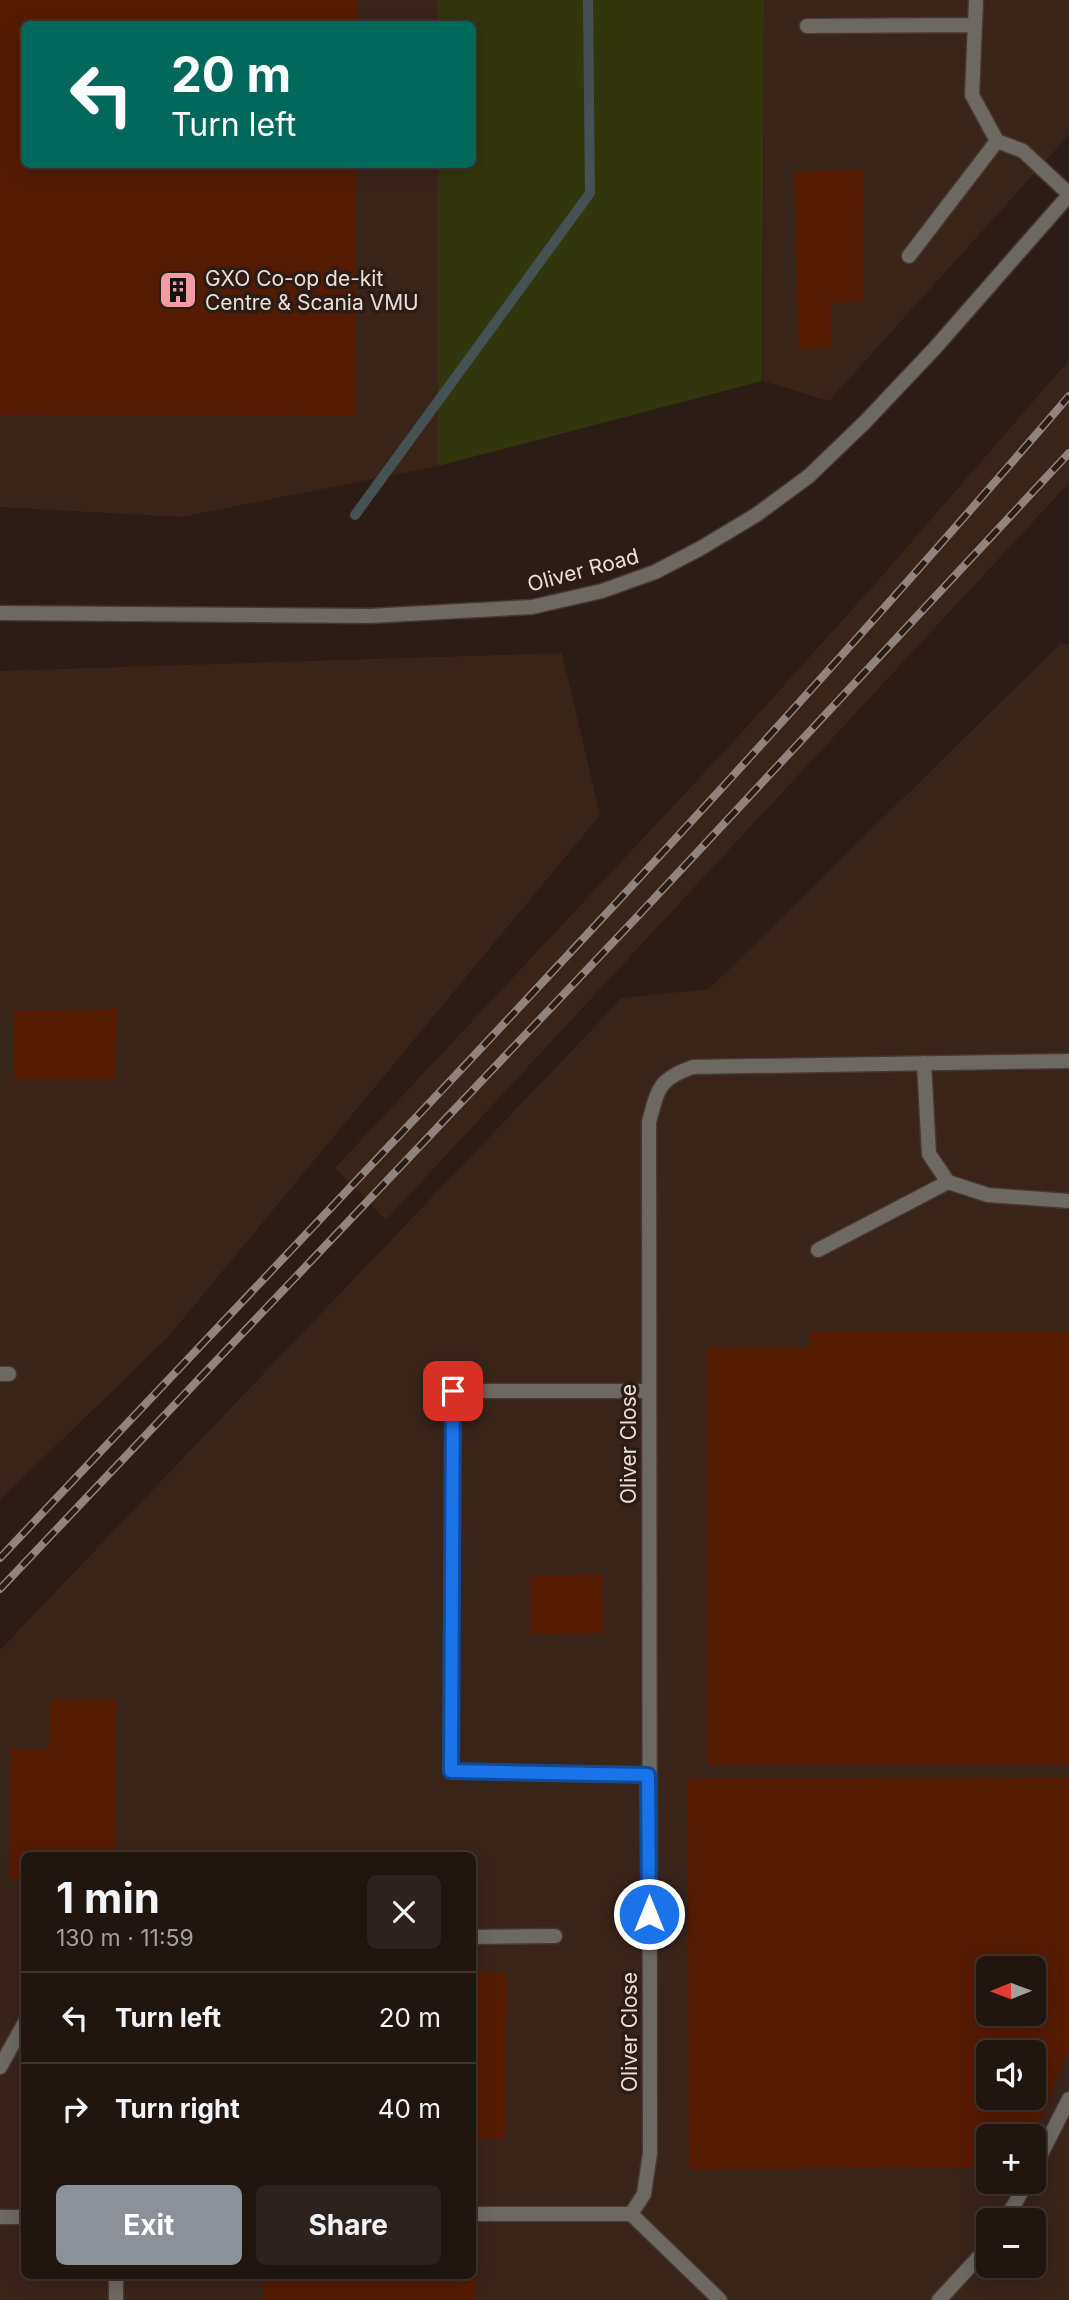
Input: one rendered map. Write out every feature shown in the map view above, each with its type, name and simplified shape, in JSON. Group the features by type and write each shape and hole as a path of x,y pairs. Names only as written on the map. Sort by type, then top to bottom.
{"street":[{"path":"976,0 972,95 997,141 1023,151 1069,195"},
{"path":"807,26 974,25"},
{"path":"909,256 997,141"},
{"name":"Oliver Road","path":"0,613 370,616 532,607 602,591 655,572 756,515 810,476 917,366 1069,195"},
{"name":"Oliver Close","path":"631,2214 644,2194 650,2153 649,1122 658,1090 672,1074 693,1067 1069,1061"},
{"path":"924,1063 929,1154 948,1182 988,1195 1069,1201"},
{"path":"818,1251 948,1182"},
{"path":"648,1775 451,1771 453,1391 649,1391"},
{"path":"476,1937 555,1936"},
{"path":"0,2067 21,2029"},
{"path":"1046,2148 1069,2099"},
{"path":"476,2214 631,2214 720,2300"},
{"path":"0,2217 21,2217"},
{"path":"939,2300 976,2260"},
{"path":"116,2279 116,2300"}],"shaded area":[{"name":"GXO Co-op de-kit Centre & Scania VMU","path":"0,0 438,0 438,21 21,21 21,168 438,168 438,466 181,517 0,507"},
{"path":"764,0 1069,0 1069,135 829,401 763,381"},
{"path":"1069,360 1069,483 386,1220 335,1168 733,742 875,584"},
{"path":"1060,644 1069,644 1069,2300 0,2300 0,1650 622,998 709,989"},
{"path":"562,653 600,815 168,1337 0,1500 0,671"}],"green space":[{"path":"438,0 764,0 762,381 438,466 438,168 476,168 476,21 438,21"}],"building":[{"name":"GXO Co-op de-kit Centre & Scania VMU","path":"0,0 357,0 357,21 21,21 21,168 356,168 355,416 0,415"},
{"path":"864,170 863,302 831,303 831,348 799,350 794,171"},
{"path":"118,1009 115,1079 14,1079 14,1010"},
{"path":"809,1332 1069,1332 1069,1765 707,1765 707,1347 809,1347"},
{"path":"602,1574 603,1633 530,1634 530,1576"},
{"path":"50,1699 116,1699 115,1852 21,1852 21,1880 9,1880 10,1749 49,1749"},
{"path":"1069,1777 1069,2050 1046,2106 1046,2040 976,2040 976,2110 1044,2110 1038,2124 976,2124 976,2168 689,2169 688,1778"},
{"path":"476,1972 507,1973 505,2138 476,2139"},
{"path":"264,2279 476,2279 475,2300 264,2300"}],"waterway":[{"path":"355,515 590,193 588,0"}],"railway":[{"path":"0,1558 676,838 940,545 1069,396"},
{"path":"0,1589 636,918 1069,453"}],"place":[{"name":"GXO Co-op de-kit Centre & Scania VMU","path":"178,290"}],"route":[{"path":"453,1391 451,1771 648,1775 649,1914"}]}
